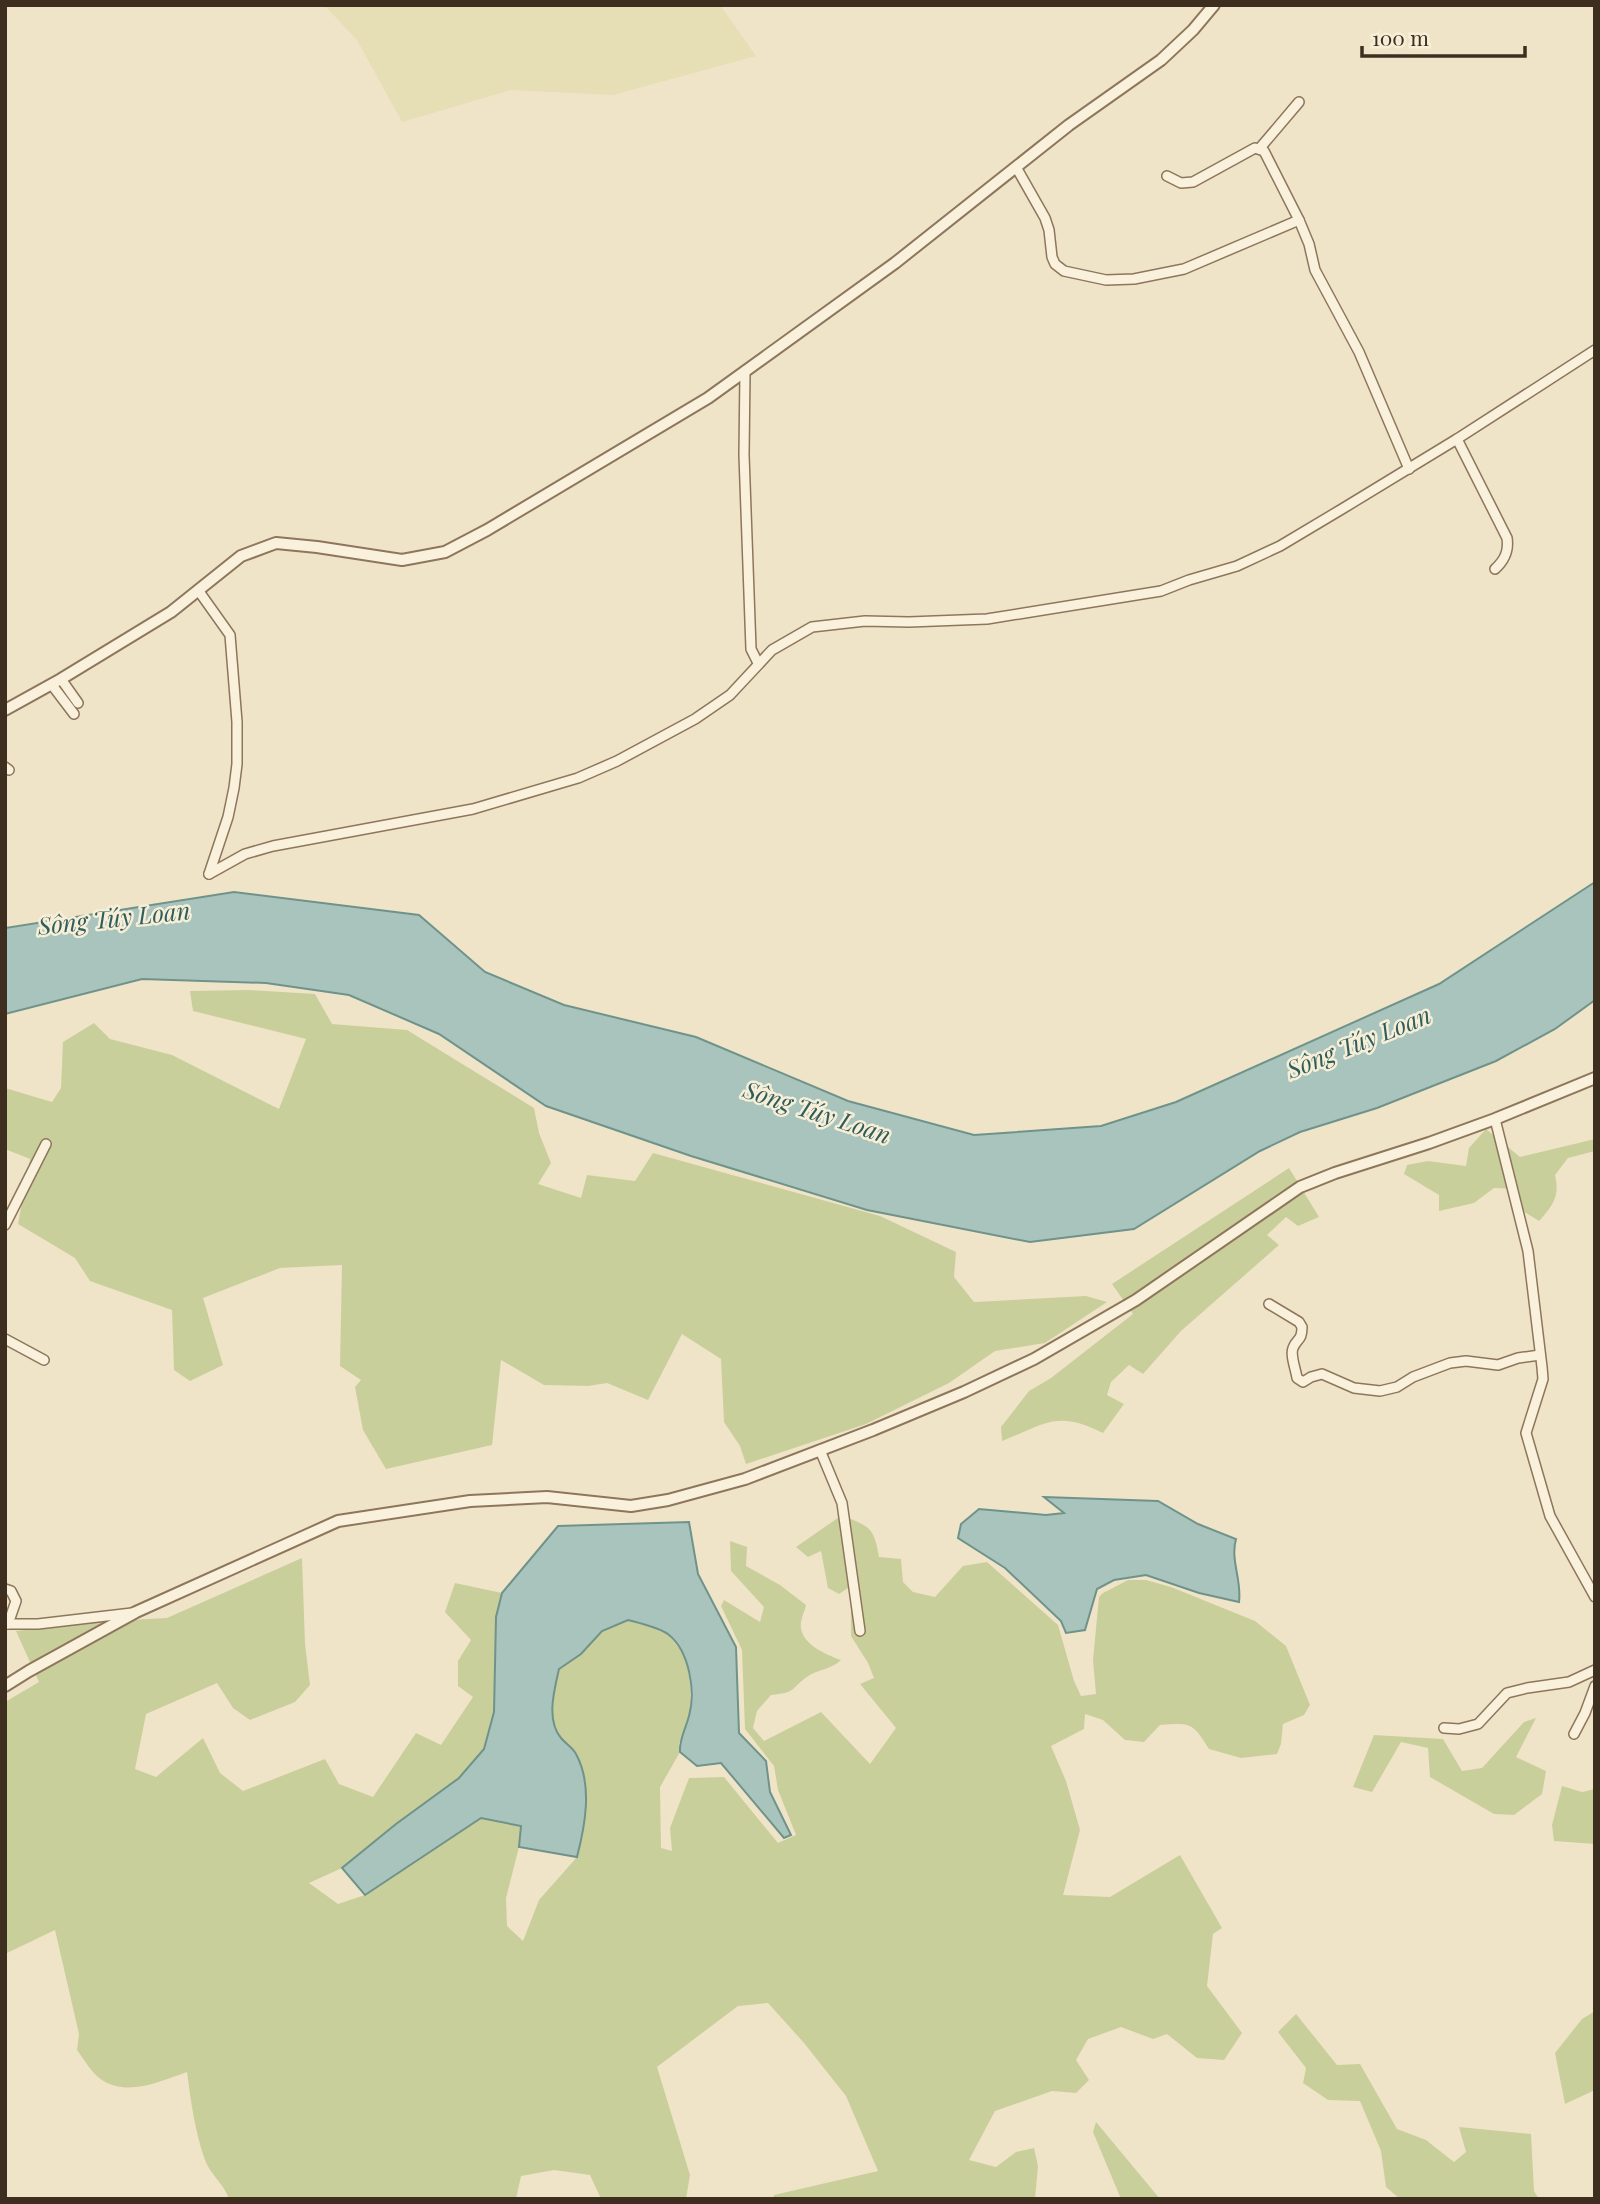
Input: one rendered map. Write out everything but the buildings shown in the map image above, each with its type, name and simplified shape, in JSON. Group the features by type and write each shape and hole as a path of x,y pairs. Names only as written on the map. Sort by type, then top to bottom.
{"street":[{"path":"5,710 57,682 171,612 241,556 276,543 402,560 445,552 487,530 696,405 745,371 895,262 1069,125 1161,60 1193,30 1214,5"},
{"path":"1167,176 1181,183 1193,182 1255,148 1260,148 1299,102"},
{"path":"1260,148 1299,220 1309,244 1315,270 1359,352 1409,469"},
{"path":"1016,167 1045,218 1055,264 1064,271 1106,280 1133,279 1184,268 1299,220"},
{"path":"198,590 230,635 237,722 234,788 228,817 209,874 245,854 273,846 473,809 578,778 617,761 695,719 730,695 772,650 812,627 865,621 987,619 1161,591 1237,566 1280,546 1409,469 1595,350"},
{"path":"745,371 744,455 749,620 751,649 758,663"},
{"path":"1457,439 1507,538 1504,560 1495,569"},
{"path":"57,682 78,703"},
{"path":"57,682 74,714"},
{"path":"5,1686 136,1612 338,1521 470,1501 547,1497 631,1506 668,1500 746,1479 964,1392 1034,1359 1136,1300 1300,1188 1335,1173 1495,1119 1595,1078"},
{"path":"1495,1119 1528,1251 1543,1379 1526,1433 1550,1516 1595,1597"},
{"path":"5,1225 46,1144"},
{"path":"1269,1304 1299,1322 1302,1327 1301,1338 1292,1348 1292,1354 1297,1378 1303,1382 1322,1374 1354,1388 1380,1391 1397,1387 1413,1377 1450,1363 1498,1365 1518,1358 1540,1355"},
{"path":"5,1339 44,1360"},
{"path":"820,1450 842,1503 860,1631"},
{"path":"5,1589 11,1591 16,1601 7,1624 38,1624 136,1612"},
{"path":"1444,1728 1459,1729 1478,1724 1507,1693 1569,1682 1595,1670"},
{"path":"1574,1734 1586,1713 1595,1686"}],"shaded area":[{"path":"324,5 720,5 756,56 613,95 511,90 402,122 357,40"}],"green space":[{"path":"249,990 315,994 332,1024 407,1030 534,1108 539,1133 551,1163 538,1184 581,1198 587,1175 635,1181 653,1153 880,1216 956,1252 954,1277 974,1302 1086,1296 1107,1302 1045,1343 995,1351 949,1383 866,1424 746,1464 740,1446 724,1422 721,1359 682,1334 648,1400 607,1383 588,1386 544,1385 501,1360 492,1445 386,1469 363,1430 355,1387 361,1380 340,1366 342,1265 280,1268 203,1298 223,1365 190,1381 174,1370 172,1310 90,1281 75,1258 18,1224 30,1159 5,1149 5,1088 52,1102 61,1088 63,1042 94,1023 110,1039 172,1055 279,1109 306,1039 193,1011 190,991"},
{"path":"1486,1129 1520,1157 1595,1139 1595,1151 1568,1158 1555,1175 1557,1189 1554,1200 1539,1221 1523,1211 1517,1189 1494,1188 1474,1203 1439,1211 1439,1195 1404,1174 1407,1165 1428,1161 1466,1166 1469,1148"},
{"path":"1289,1168 1319,1217 1298,1226 1286,1217 1267,1235 1279,1245 1181,1331 1143,1374 1129,1365 1111,1382 1107,1395 1124,1404 1103,1433 1074,1422 1063,1421 1042,1424 1002,1441 1001,1427 1029,1391 1051,1378 1133,1314 1112,1284"},
{"path":"842,1515 869,1529 875,1539 879,1557 901,1559 903,1582 913,1592 935,1597 963,1566 987,1562 1058,1625 1081,1696 1096,1694 1093,1660 1099,1597 1128,1580 1146,1580 1171,1587 1255,1621 1286,1646 1310,1705 1304,1715 1283,1724 1277,1754 1241,1758 1209,1749 1194,1729 1178,1724 1160,1725 1144,1742 1125,1740 1103,1720 1085,1714 1084,1729 1051,1746 1066,1781 1080,1830 1063,1895 1110,1897 1180,1855 1222,1928 1213,1934 1207,1986 1242,2033 1224,2060 1197,2058 1167,2034 1153,2039 1121,2027 1088,2039 1076,2060 1089,2080 1076,2093 1052,2091 995,2111 969,2160 996,2167 1016,2152 1034,2148 1038,2166 1035,2199 773,2199 774,2195 878,2171 846,2096 768,2003 738,2006 657,2067 690,2175 686,2199 601,2199 590,2175 554,2170 521,2176 516,2199 229,2199 205,2160 196,2128 187,2072 145,2086 123,2087 102,2080 77,2050 79,2034 55,1930 5,1954 5,1702 39,1682 16,1631 107,1621 167,1618 302,1558 305,1644 310,1685 295,1702 250,1720 233,1708 217,1683 146,1714 135,1769 156,1777 203,1738 220,1773 243,1791 325,1759 339,1784 373,1797 416,1733 441,1745 473,1697 458,1686 458,1661 471,1640 445,1612 455,1583 502,1593 496,1617 494,1712 484,1749 459,1778 342,1868 309,1883 338,1904 365,1895 481,1818 522,1826 506,1898 507,1926 523,1941 539,1900 577,1857 583,1831 585,1782 576,1753 560,1737 552,1723 554,1691 559,1669 581,1654 602,1631 628,1619 668,1634 686,1657 690,1684 690,1712 679,1744 680,1752 660,1787 661,1848 672,1851 670,1828 689,1778 724,1777 778,1843 796,1835 778,1790 774,1766 745,1729 742,1650 721,1606 724,1600 760,1622 764,1607 731,1571 730,1541 747,1547 746,1566 780,1585 806,1605 801,1622 804,1636 814,1647 841,1660 803,1679 791,1691 771,1695 757,1711 753,1728 764,1741 821,1712 870,1764 896,1728 860,1684 874,1678 851,1636 851,1586 839,1594 828,1588 821,1551 808,1557 796,1547"},
{"path":"1536,1718 1516,1757 1546,1771 1542,1794 1514,1815 1494,1814 1430,1777 1428,1748 1401,1742 1372,1792 1353,1787 1374,1735 1443,1739 1462,1771 1482,1768 1524,1722"},
{"path":"1562,1786 1582,1792 1595,1789 1595,1844 1554,1841 1552,1825"},
{"path":"1595,2011 1595,2090 1565,2104 1555,2053 1582,2019"},
{"path":"1296,2014 1337,2065 1360,2064 1397,2129 1426,2140 1454,2162 1466,2152 1459,2127 1531,2134 1534,2191 1539,2199 1400,2199 1386,2187 1381,2151 1360,2101 1328,2100 1303,2083 1306,2068 1278,2032"},
{"path":"1096,2122 1160,2199 1121,2199 1093,2132"}],"water":[{"name":"Sông Túy Loan","path":"1595,882 1595,1000 1555,1029 1496,1061 1377,1108 1300,1132 1260,1151 1134,1229 1030,1242 867,1210 691,1156 546,1106 439,1034 349,995 266,983 142,979 5,1014 5,928 234,892 419,915 485,972 564,1005 696,1037 848,1101 974,1135 1101,1126 1176,1102 1439,984"},
{"path":"1044,1497 1158,1501 1198,1524 1236,1539 1234,1555 1239,1602 1199,1593 1146,1575 1114,1580 1097,1589 1085,1630 1066,1633 1061,1621 1005,1568 958,1538 961,1524 979,1509 1046,1515 1064,1513"},
{"path":"689,1522 698,1574 736,1647 739,1733 766,1761 770,1792 791,1835 784,1838 721,1763 697,1766 680,1752 692,1695 686,1661 676,1642 665,1632 628,1620 602,1631 581,1654 559,1669 555,1687 552,1714 556,1731 576,1754 586,1792 585,1819 577,1857 519,1847 521,1826 481,1818 365,1895 342,1868 459,1778 484,1749 494,1712 496,1617 502,1593 558,1526"}]}
